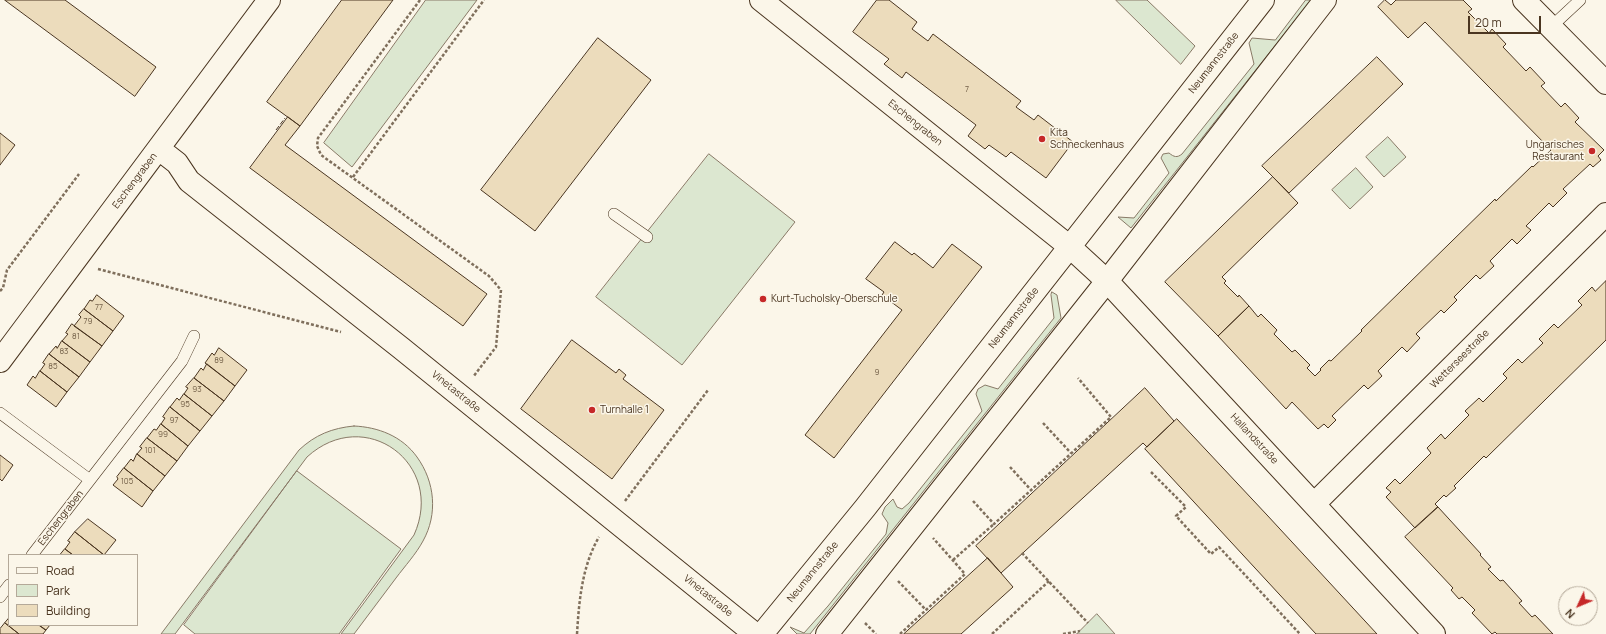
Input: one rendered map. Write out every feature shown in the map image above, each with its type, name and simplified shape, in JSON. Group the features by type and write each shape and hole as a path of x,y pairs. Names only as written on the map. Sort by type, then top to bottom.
{"street":[{"name":"Eschengraben","path":"0,361 269,0"},
{"name":"Eschengraben","path":"760,0 1070,247"},
{"name":"Neumannstraße","path":"762,634 861,513 1263,0"},
{"path":"827,634 1107,281 1325,0"},
{"path":"1524,0 1606,83"},
{"name":"Vinetastraße","path":"159,149 177,163 189,181 459,395 755,634"},
{"name":"Wetterseestraße","path":"1314,504 1606,214"},
{"name":"Hallandstraße","path":"1070,247 1107,281 1434,634"}],"lane":[{"path":"1551,27 1580,0"},
{"path":"614,214 647,237"},
{"name":"Eschengraben","path":"33,554 182,361 194,336"},
{"name":"Eschengraben","path":"0,413 90,480"},
{"path":"0,597 8,586"}],"path":[{"path":"420,0 318,138 317,146 321,155 489,276 501,290 496,347 459,395"},
{"path":"352,176 484,0"},
{"path":"0,292 3,288 7,270 79,174"},
{"path":"76,259 93,268 347,334"},
{"path":"953,560 1111,417 1078,378"},
{"path":"577,634 579,602 584,575 593,548 611,518 708,390"},
{"path":"1043,423 1071,453"},
{"path":"1010,467 1031,490"},
{"path":"1151,472 1186,507 1176,516 1211,554 1219,547 1300,634"},
{"path":"973,501 994,524"},
{"path":"900,634 966,574 932,537"},
{"path":"1022,553 1088,623"},
{"path":"897,579 926,610"},
{"path":"992,634 1049,581"},
{"path":"863,620 876,634"},
{"path":"1063,634 1080,631"}],"green space":[{"path":"426,0 477,0 352,167 324,143"},
{"path":"1116,0 1147,0 1195,46 1181,64"},
{"path":"1306,0 1311,0 1131,228 1118,217 1134,218 1169,173 1161,158 1163,154 1169,153 1179,156 1182,154 1254,64 1249,43 1252,38 1275,40"},
{"path":"1388,137 1406,157 1384,177 1366,157"},
{"path":"709,154 795,222 682,365 596,297"},
{"path":"1356,168 1373,187 1350,209 1332,190"},
{"path":"1052,292 1057,295 1061,318 810,634 797,634 790,627 804,633 828,606 886,534 888,523 882,514 885,507 893,499 897,507 902,509 909,503 982,411 976,394 978,389 985,385 998,389 1054,318 1051,295"},
{"path":"354,426 372,428 389,434 404,443 411,450 417,457 428,477 431,487 432,509 428,531 420,546 354,634 341,634 414,535 421,509 419,485 410,465 394,450 375,440 353,437 330,442 307,457 175,634 161,634 299,450 311,440 324,433 338,428"},
{"path":"297,471 401,549 339,634 195,634 184,625"},
{"path":"1097,614 1115,634 1077,634"}],"building":[{"path":"5,0 65,0 156,67 135,96"},
{"path":"342,0 393,0 300,126 267,102"},
{"path":"877,0 889,0 917,22 912,29 928,41 933,34 1021,101 1016,107 1034,120 1038,115 1073,142 1046,178 1011,152 1006,157 989,145 985,149 968,136 976,125 906,72 902,78 884,64 889,59 853,32"},
{"path":"1385,0 1391,5 1396,0 1463,0 1472,9 1468,12 1489,33 1492,29 1506,44 1503,47 1526,71 1530,67 1545,83 1541,86 1561,107 1565,103 1579,118 1575,122 1604,150 1598,156 1601,160 1593,167 1590,164 1563,189 1567,193 1553,207 1549,203 1526,226 1531,230 1517,244 1512,239 1490,261 1494,266 1480,279 1476,275 1454,297 1457,300 1444,313 1441,310 1416,334 1420,338 1407,352 1402,347 1378,371 1382,376 1368,389 1364,385 1332,416 1336,420 1328,428 1324,424 1318,429 1292,402 1286,409 1218,336 1249,306 1258,317 1261,314 1277,330 1274,334 1292,352 1295,350 1310,365 1307,368 1315,376 1329,360 1331,361 1362,331 1361,330 1495,199 1496,201 1551,150 1425,22 1408,38 1378,7"},
{"path":"598,38 651,80 535,231 481,190"},
{"path":"1377,57 1403,84 1289,193 1262,166"},
{"path":"288,117 300,126 285,145 487,294 463,326 250,168"},
{"path":"0,133 15,145 0,165"},
{"path":"1273,177 1298,203 1222,277 1226,281 1224,283 1238,297 1239,295 1249,306 1218,336 1165,282"},
{"path":"895,242 912,255 914,253 933,268 952,244 982,267 834,458 805,435 902,310 882,295 884,292 866,279"},
{"path":"1606,281 1606,340 1486,458 1484,456 1454,486 1456,488 1446,497 1444,495 1435,504 1438,507 1415,528 1386,497 1391,492 1386,488 1395,479 1400,484 1431,453 1427,448 1441,434 1445,439 1469,415 1465,411 1479,398 1483,402 1507,378 1503,374 1518,359 1522,363 1543,343 1539,339 1554,324 1558,328 1582,305 1578,301 1592,287 1595,291"},
{"path":"97,295 124,316 113,331 84,309 90,300 92,301"},
{"path":"84,309 113,331 102,346 74,326 81,317 79,315"},
{"path":"72,324 102,346 90,362 62,341 68,334 66,333"},
{"name":"Turnhalle 1","path":"572,340 616,373 619,369 626,375 623,379 664,410 612,479 521,409"},
{"path":"62,341 90,362 79,377 49,354 56,346 57,348"},
{"path":"219,348 247,370 235,386 205,363 212,353 214,355"},
{"path":"49,354 79,377 67,392 40,371"},
{"path":"207,364 235,386 224,401 194,378 201,368 203,370"},
{"path":"40,371 67,392 56,407 27,385 33,376 35,378"},
{"path":"194,378 224,401 212,416 184,394 188,388 186,387"},
{"path":"1145,388 1174,421 1147,447 1143,443 1001,573 976,546"},
{"path":"184,394 212,416 200,431 170,407 177,398 179,400"},
{"path":"170,407 200,431 188,446 161,424 165,418 163,417"},
{"path":"1177,419 1377,634 1316,634 1145,449"},
{"path":"161,424 188,446 177,461 147,438 154,429 156,430"},
{"path":"147,438 177,461 165,476 137,454"},
{"path":"137,454 165,476 153,491 124,468 131,459 133,461"},
{"path":"0,455 13,465 2,481 0,479"},
{"path":"124,468 153,491 142,507 113,485"},
{"path":"1438,507 1481,554 1480,555 1491,567 1488,569 1500,581 1503,580 1522,601 1519,603 1532,617 1535,615 1553,634 1497,634 1495,632 1492,634 1472,613 1475,610 1462,597 1459,599 1451,590 1453,588 1405,537"},
{"path":"88,519 116,540 105,554 103,554 75,532"},
{"path":"75,532 103,554 72,554 65,549 70,542 68,541"},
{"path":"65,549 72,554 61,554"},
{"path":"988,558 1013,587 961,634 904,634"},
{"path":"5,623 19,634 0,634 0,629"},
{"path":"9,626 40,626 46,630 43,634 19,634"},
{"path":"40,626 49,626 46,630"}],"fence":[{"path":"276,130 285,118"}],"place":[{"name":"Kita Schneckenhaus","path":"1042,139"},
{"name":"Ungarisches Restaurant","path":"1592,151"},
{"name":"Kurt-Tucholsky-Oberschule","path":"763,299"},
{"name":"Turnhalle 1","path":"592,410"}]}
